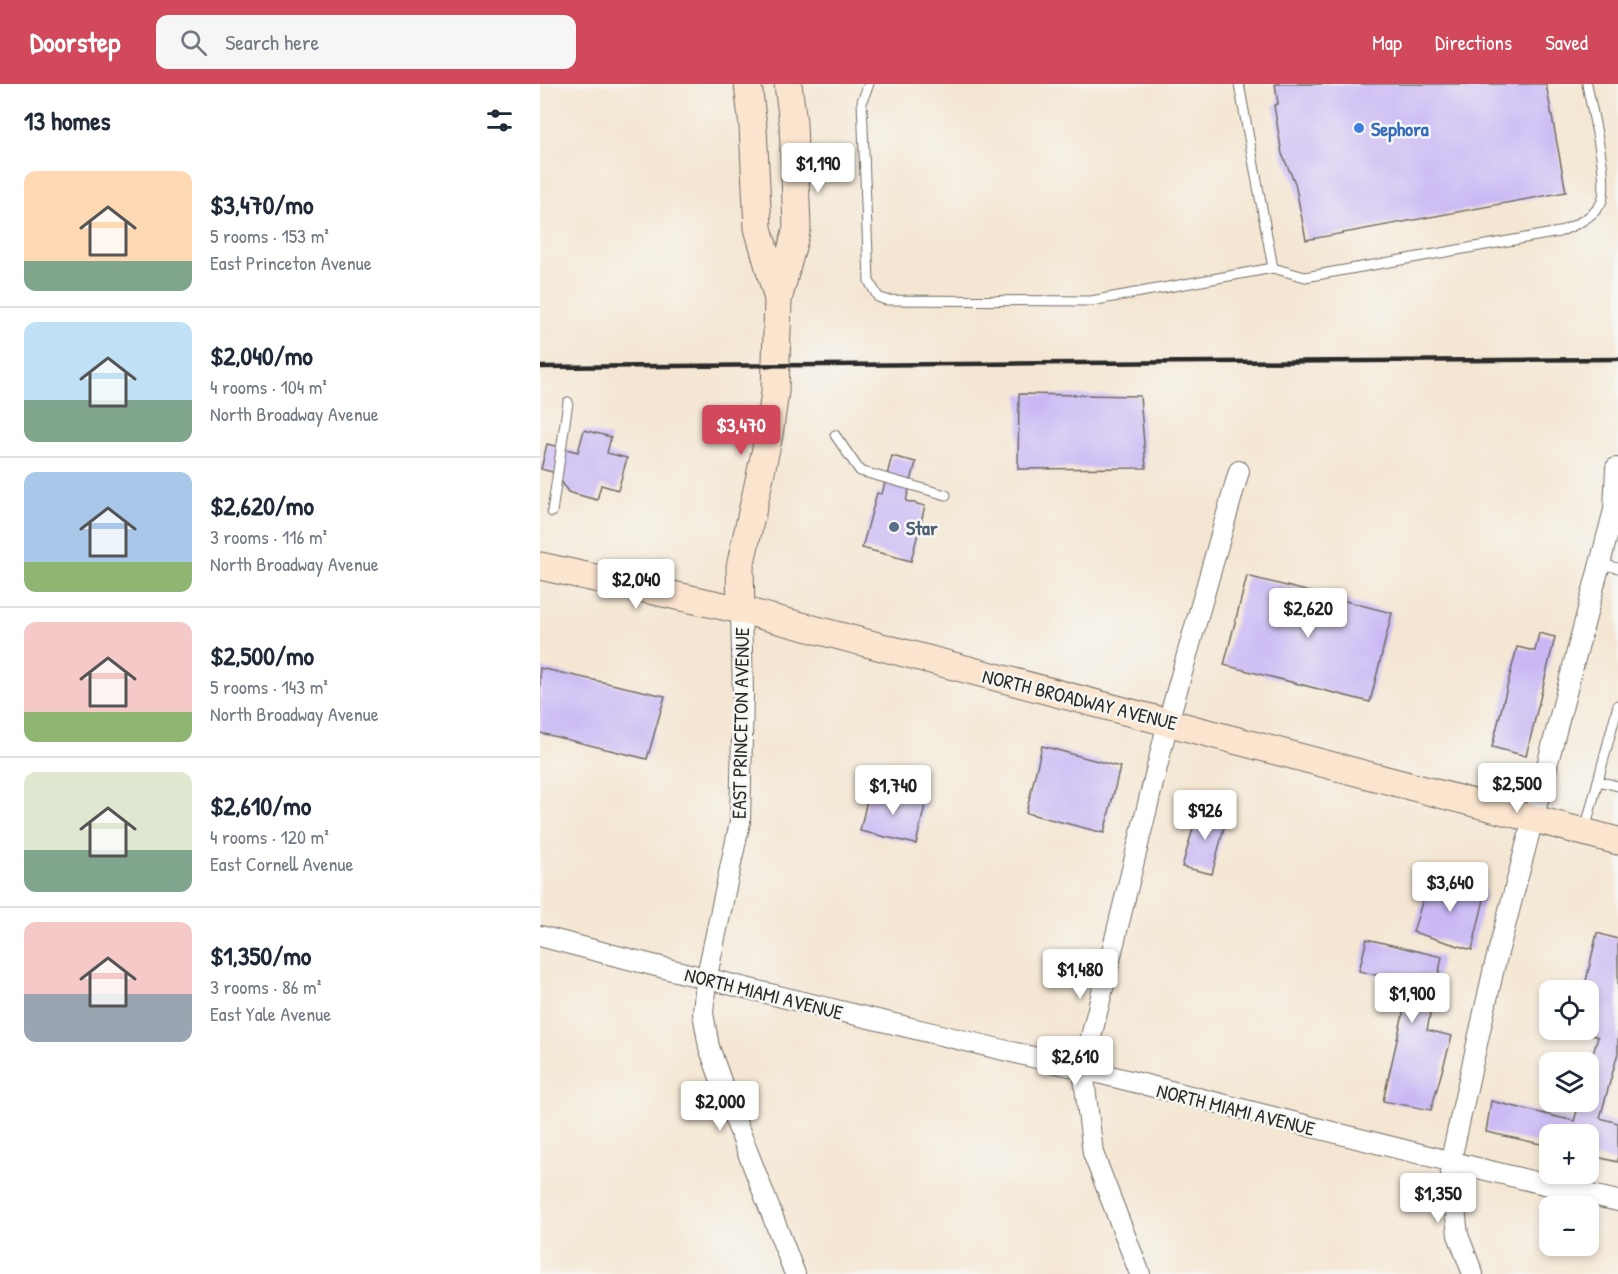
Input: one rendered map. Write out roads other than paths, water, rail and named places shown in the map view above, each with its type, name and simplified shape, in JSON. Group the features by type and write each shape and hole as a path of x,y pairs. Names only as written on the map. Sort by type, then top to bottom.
{"main road":[{"name":"EAST PRINCETON AVENUE","path":"748,84 753,127 758,228 778,300"},
{"name":"EAST PRINCETON AVENUE","path":"741,610 740,567 769,435 775,392 778,300 797,228 793,123 788,84"},
{"name":"NORTH BROADWAY AVENUE","path":"540,566 741,610 1618,841"}],"street":[{"path":"1473,1274 1458,1235 1450,1164 1494,968 1609,566 1616,468"},
{"path":"1140,1274 1094,1153 1083,1070 1168,722 1239,471"},
{"name":"EAST PRINCETON AVENUE","path":"741,610 744,694 740,822 706,980 703,1013 709,1047 795,1274"},
{"name":"NORTH MIAMI AVENUE","path":"540,936 706,980 1083,1070 1450,1164 1618,1201"}],"lane":[{"path":"869,84 862,101 869,281 878,297 886,300 1091,301 1273,268 1305,277 1559,232 1580,224 1601,204 1605,184 1587,84"},
{"path":"1239,84 1273,268"},
{"path":"552,512 568,402"},
{"path":"835,435 860,471 946,495"},
{"path":"1584,832 1618,705"},
{"path":"1598,781 1618,786"}],"railway":[{"path":"540,367 1618,359"}],"place":[{"name":"Sephora","path":"1359,128"},
{"name":"Star","path":"894,527"}]}
